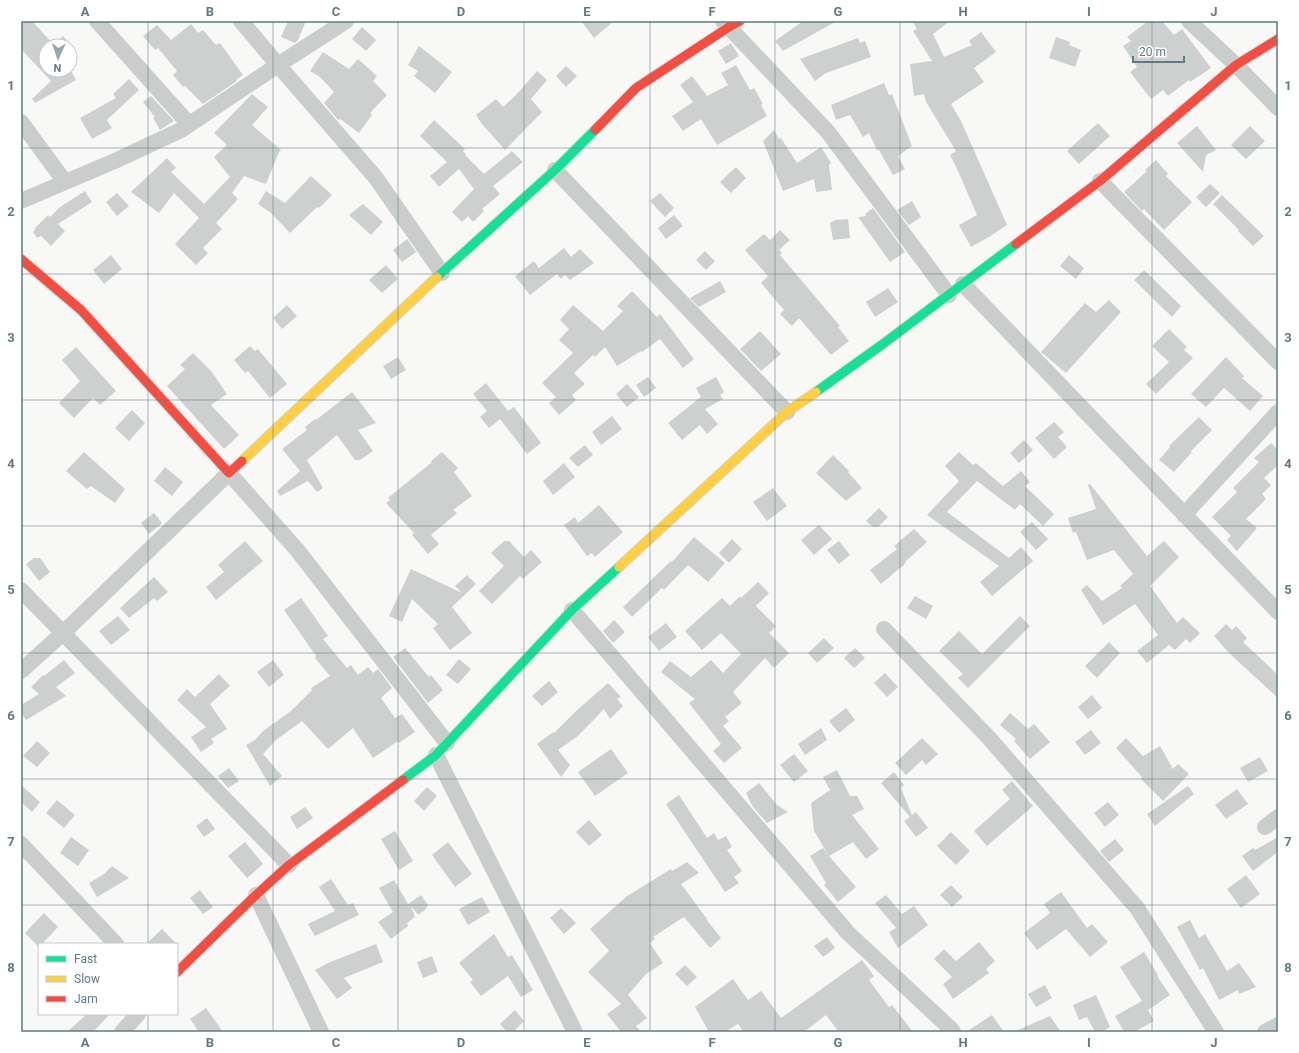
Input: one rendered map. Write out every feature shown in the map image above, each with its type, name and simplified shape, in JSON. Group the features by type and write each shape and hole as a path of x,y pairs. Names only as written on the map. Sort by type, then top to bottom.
{"street":[{"path":"97,21 189,124"},
{"path":"242,21 376,178 442,272"},
{"path":"21,201 181,130 346,21"},
{"path":"1189,21 1236,64 1278,108"},
{"path":"21,670 63,633 228,473 442,272 555,170 636,88 731,23 828,132 949,295"},
{"path":"178,971 289,865 436,755 572,610 787,412 964,284 1100,180 1236,64 1278,39"},
{"path":"21,122 65,182"},
{"path":"555,170 787,412"},
{"path":"1100,180 1278,362"},
{"path":"21,259 81,310 298,551 447,743"},
{"path":"964,284 1278,612"},
{"path":"1184,515 1278,412"},
{"path":"21,590 289,865"},
{"path":"572,610 848,933 953,1032"},
{"path":"884,630 989,738 1137,908 1216,1032"},
{"path":"436,755 575,1032"},
{"path":"1265,827 1278,817"},
{"path":"21,844 115,943"},
{"path":"256,895 321,1032"},
{"path":"122,1032 137,1015"},
{"path":"1266,1032 1278,1025"}],"building":[{"path":"21,21 32,21 48,38 38,38 38,67 21,49"},
{"path":"288,21 306,21 298,40 295,43 281,37"},
{"path":"581,21 614,21 594,38"},
{"path":"803,21 837,21 783,51 775,41"},
{"path":"912,21 950,21 933,34 944,57 972,45 969,41 981,32 996,52 974,68 984,82 951,104 961,121 1007,225 971,247 959,225 977,215 950,155 956,151 926,102 924,94 914,96 910,64 932,61 913,31 917,29"},
{"path":"1148,21 1162,21 1174,35 1182,29 1211,68 1190,82 1189,80 1168,96 1163,90 1151,99 1130,72 1137,67 1123,46 1131,41 1127,37"},
{"path":"191,24 198,33 203,30 216,45 220,43 243,75 236,80 237,81 203,104 185,86 183,87 173,75 177,71 158,48 155,50 143,36 157,25 171,40"},
{"path":"362,27 376,40 366,51 352,39"},
{"path":"1056,37 1070,42 1069,45 1081,50 1075,67 1049,58"},
{"path":"858,38 860,43 865,41 871,57 826,73 815,81 800,59"},
{"path":"731,43 739,56 726,64 718,51"},
{"path":"419,46 452,72 435,93 414,76 418,71 408,65"},
{"path":"323,52 349,69 358,59 377,76 373,81 387,95 370,113 372,115 359,133 340,119 338,120 324,103 334,92 320,77 310,71"},
{"path":"736,65 750,90 754,88 763,104 761,105 767,116 717,145 701,119 683,131 672,116 693,102 680,85 692,76 707,96 728,85 721,73"},
{"path":"566,66 577,76 566,87 556,76"},
{"path":"537,71 547,80 531,99 542,112 505,150 476,115 496,99 503,107 516,95"},
{"path":"48,78 75,78 76,80 35,103 32,99 51,81"},
{"path":"129,79 139,90 107,120 112,128 92,139 80,118 116,98 113,94"},
{"path":"884,83 889,95 892,94 912,146 898,156 905,169 893,175 879,150 877,150 869,133 863,137 850,115 836,120 831,105"},
{"path":"252,94 268,107 252,125 281,150 266,184 244,176 232,193 238,199 216,223 222,229 203,248 208,253 196,265 175,244 199,218 174,193 159,213 131,192 167,158 176,168 171,172 204,204 230,177 214,157 227,145 214,133"},
{"path":"151,96 174,121 160,130 153,118 155,117 143,102"},
{"path":"434,120 465,149 463,151 466,154 465,155 484,174 512,151 523,162 493,186 500,194 482,209 484,211 473,222 468,216 462,222 452,212 474,189 459,169 439,187 430,176 447,162 420,136"},
{"path":"1098,123 1110,136 1079,164 1067,151"},
{"path":"1197,126 1216,150 1206,155 1203,172 1177,143"},
{"path":"1250,126 1265,141 1246,159 1231,145"},
{"path":"774,130 797,163 821,147 831,163 829,165 832,190 816,192 814,179 783,191 763,141"},
{"path":"1156,160 1168,174 1166,176 1192,202 1164,230 1144,209 1142,211 1124,192 1147,171 1145,170"},
{"path":"736,167 746,178 731,193 720,182"},
{"path":"311,176 332,195 290,233 271,213 258,204 266,191 285,203"},
{"path":"1210,184 1220,193 1206,207 1196,197"},
{"path":"85,191 92,202 58,224 65,231 51,246 41,236 37,238 33,232 35,230 34,229 48,215 50,217 60,207"},
{"path":"117,193 129,206 117,216 106,202"},
{"path":"660,193 674,208 665,217 650,201"},
{"path":"1222,195 1264,236 1253,246 1213,204"},
{"path":"912,201 921,217 909,225 897,210"},
{"path":"363,204 383,222 371,235 349,215"},
{"path":"873,208 905,252 890,262 858,217 866,216 865,214"},
{"path":"674,215 683,226 666,239 658,228"},
{"path":"848,219 850,238 833,240 830,223 835,220"},
{"path":"780,230 790,240 779,250 782,253 780,255 840,326 838,327 849,341 831,355 799,318 792,326 780,314 784,310 761,283 768,276 745,250 764,234 770,240"},
{"path":"407,239 416,252 402,262 393,250"},
{"path":"564,248 571,257 580,249 594,263 570,280 565,275 561,279 557,274 530,295 515,276 534,261 539,268"},
{"path":"705,251 715,261 706,270 696,260"},
{"path":"111,255 122,269 104,284 93,270"},
{"path":"1069,255 1084,268 1076,279 1060,266"},
{"path":"386,265 398,279 382,293 369,280"},
{"path":"1144,270 1181,306 1172,317 1134,280"},
{"path":"720,281 726,292 699,307 690,298"},
{"path":"888,288 898,302 875,317 866,302"},
{"path":"632,291 657,317 660,314 694,359 683,368 660,339 642,352 641,351 617,366 605,347 595,357 593,355 574,373 585,384 572,395 576,400 559,415 549,403 556,397 542,383 573,353 559,340 569,329 560,320 573,305 603,331 623,311 617,306"},
{"path":"1109,300 1121,312 1066,373 1041,352 1085,303 1096,312"},
{"path":"287,305 297,316 282,329 273,318"},
{"path":"1169,329 1187,347 1184,350 1193,358 1156,394 1146,384 1169,362 1152,346"},
{"path":"760,331 781,354 761,371 740,349"},
{"path":"250,346 255,351 258,349 287,384 270,398 248,371 245,373 234,360"},
{"path":"76,347 116,391 100,405 93,398 74,418 59,403 80,381 62,360"},
{"path":"193,353 211,371 227,394 211,405 239,435 224,449 167,386 185,369 180,365"},
{"path":"398,357 406,370 391,379 383,366"},
{"path":"1226,357 1244,376 1242,378 1263,396 1250,411 1224,388 1206,407 1191,394"},
{"path":"648,377 656,388 644,397 636,385"},
{"path":"716,377 724,392 720,395 723,399 705,409 718,424 707,434 700,425 682,440 668,423 701,397 696,388"},
{"path":"486,383 508,411 514,407 541,443 527,454 500,419 489,428 480,417 487,411 473,394"},
{"path":"627,384 639,397 627,407 616,394"},
{"path":"352,392 376,423 358,430 373,451 360,460 355,460 337,435 307,460 323,488 317,492 308,481 280,496 277,491 300,471 282,449 307,430 305,427"},
{"path":"132,410 145,423 129,441 115,428"},
{"path":"612,416 622,429 601,445 592,432"},
{"path":"1199,417 1212,430 1191,451 1192,452 1174,472 1159,460 1170,447 1169,446"},
{"path":"1054,422 1064,432 1058,437 1067,447 1054,459 1035,438"},
{"path":"1024,440 1033,450 1019,463 1010,453"},
{"path":"1271,443 1278,450 1278,465 1264,478 1271,485 1262,494 1266,499 1246,519 1257,528 1237,551 1227,540 1231,536 1212,517 1237,492 1233,488 1259,462 1254,458"},
{"path":"585,445 593,455 578,467 569,458"},
{"path":"84,452 125,489 115,503 91,486 87,489 66,471"},
{"path":"442,452 458,468 454,472 472,496 453,510 457,513 431,535 439,544 428,554 412,535 414,533 386,503 390,500 388,498"},
{"path":"959,452 973,465 976,463 1003,486 1021,471 1030,482 1025,486 1054,514 1043,526 1020,504 1015,510 977,481 947,512 1009,558 1021,547 1033,561 992,596 980,582 999,566 927,515 959,481 945,466"},
{"path":"833,455 849,471 848,472 862,488 846,501 816,473"},
{"path":"564,463 575,477 553,495 543,481"},
{"path":"165,467 183,482 172,496 154,481"},
{"path":"1090,484 1147,556 1164,541 1179,557 1150,586 1177,623 1183,617 1200,633 1190,643 1186,639 1175,650 1169,645 1147,663 1137,651 1158,635 1135,604 1103,625 1081,590 1087,585 1102,601 1122,588 1120,586 1133,574 1114,550 1087,560 1076,532 1073,533 1068,518 1096,509 1088,485"},
{"path":"773,488 787,506 767,521 753,502"},
{"path":"599,505 623,532 595,557 592,553 587,556 564,525 575,517 578,523"},
{"path":"879,508 888,517 878,527 873,527 866,521"},
{"path":"154,513 162,523 149,534 141,523"},
{"path":"1032,522 1048,539 1036,550 1020,532"},
{"path":"819,525 832,539 814,555 801,540"},
{"path":"914,529 927,542 905,562 906,563 881,584 870,570 897,549 894,546"},
{"path":"694,537 725,563 708,582 688,565 664,590 662,588 632,617 623,607 671,561 672,562"},
{"path":"732,539 742,549 729,563 719,553"},
{"path":"245,541 263,561 216,600 206,587 224,572 218,565"},
{"path":"504,541 509,541 524,557 531,550 542,562 523,579 520,576 492,604 479,591 504,566 491,553"},
{"path":"839,541 850,555 839,564 827,550"},
{"path":"34,558 40,558 50,572 39,581 26,564"},
{"path":"411,569 462,593 455,586 467,575 476,584 452,607 472,633 450,650 433,628 438,624 412,599 402,622 389,616"},
{"path":"154,577 168,592 157,601 154,598 129,618 120,608"},
{"path":"758,582 769,593 756,606 776,626 769,633 789,653 774,668 765,658 733,692 742,703 725,717 729,721 723,726 742,748 724,763 713,751 721,744 689,703 695,699 661,672 670,661 691,677 711,660 723,673 741,654 721,633 702,650 685,631 722,598 730,606"},
{"path":"915,596 933,606 926,619 907,608"},
{"path":"301,598 328,636 323,639 347,668 351,665 358,675 368,667 373,673 378,669 392,688 381,698 395,718 402,714 415,732 399,743 398,741 373,758 353,728 328,749 302,721 276,740 263,754 282,776 270,786 246,745 255,740 263,731 291,711 312,690 311,688 330,676 315,658 316,656 284,610"},
{"path":"118,616 130,630 111,645 99,631"},
{"path":"1020,616 1030,626 968,688 958,678 963,674 939,651 959,631 982,654"},
{"path":"614,620 625,632 613,643 603,631"},
{"path":"666,623 677,637 659,651 648,637"},
{"path":"1226,624 1232,630 1236,626 1247,638 1243,642 1278,675 1278,698 1230,654 1214,636"},
{"path":"824,638 834,648 817,663 808,653"},
{"path":"1109,642 1120,653 1097,678 1085,666"},
{"path":"405,648 429,677 431,675 443,690 428,703 393,657"},
{"path":"855,648 865,658 854,668 844,658"},
{"path":"459,659 471,669 458,684 446,675"},
{"path":"64,660 75,673 56,687 66,696 26,720 21,713 21,705 39,694 31,687 43,675 44,676"},
{"path":"273,660 284,675 269,687 257,672"},
{"path":"885,673 898,687 887,697 874,683"},
{"path":"219,674 230,686 210,704 227,729 211,739 214,743 201,752 191,737 206,727 177,700 187,689 195,697"},
{"path":"549,681 558,692 542,706 532,696"},
{"path":"608,683 621,697 617,699 623,706 610,719 604,709 578,736 558,750 570,765 561,777 537,744 553,732 554,733"},
{"path":"1092,695 1102,708 1088,719 1078,707"},
{"path":"846,708 855,720 839,733 829,721"},
{"path":"1010,713 1028,729 1034,724 1050,742 1030,759 1014,741 1016,739 1000,725"},
{"path":"821,728 827,740 805,755 798,744"},
{"path":"1091,730 1101,743 1085,755 1075,742"},
{"path":"922,738 938,754 926,765 922,760 906,775 895,763"},
{"path":"1126,738 1143,756 1160,746 1173,769 1178,764 1189,774 1163,801 1141,779 1142,777 1116,748"},
{"path":"37,741 50,753 37,767 23,756"},
{"path":"611,749 628,773 595,796 578,772"},
{"path":"794,754 808,771 794,782 780,765"},
{"path":"1260,757 1268,771 1248,782 1240,768"},
{"path":"229,768 239,781 228,788 218,776"},
{"path":"837,770 850,796 857,796 864,809 852,815 879,849 866,859 853,842 829,856 814,831 811,803 830,790 823,777"},
{"path":"894,772 904,785 901,788 912,815 916,812 928,828 916,837 904,821 910,817 881,783"},
{"path":"1012,781 1033,806 987,846 974,831 1010,799 1002,790"},
{"path":"759,783 777,805 788,812 767,823 753,807 746,793"},
{"path":"21,785 40,802 32,812 21,802"},
{"path":"1188,786 1194,794 1155,826 1147,814"},
{"path":"427,787 437,796 424,811 414,801"},
{"path":"1237,789 1248,804 1226,819 1215,805"},
{"path":"679,795 707,838 714,833 718,840 726,836 732,847 727,850 742,871 734,877 739,883 725,892 666,804"},
{"path":"57,800 75,815 64,828 46,813"},
{"path":"1108,802 1119,815 1105,827 1094,813"},
{"path":"305,807 313,818 297,829 290,817"},
{"path":"207,818 215,829 204,837 196,826"},
{"path":"589,820 602,835 589,846 576,832"},
{"path":"395,831 413,861 399,870 381,839"},
{"path":"951,832 970,851 956,865 937,846"},
{"path":"71,837 89,850 78,866 60,853"},
{"path":"1278,837 1278,852 1253,871 1242,856 1253,848 1255,850"},
{"path":"1115,839 1124,850 1109,862 1100,851"},
{"path":"245,842 263,864 247,878 228,856"},
{"path":"448,842 472,874 455,887 432,855"},
{"path":"823,848 856,887 838,902 824,885 826,883 810,856"},
{"path":"687,862 699,873 681,884 721,938 710,948 684,917 653,937 655,939 650,943 663,963 646,974 628,995 647,1018 636,1026 641,1032 621,1032 607,1014 621,1004 588,972 609,951 590,929 627,896 671,869 672,871"},
{"path":"112,866 129,878 97,897 89,883 104,874"},
{"path":"1246,875 1260,894 1241,908 1227,889"},
{"path":"331,879 348,905 353,903 359,915 315,936 308,924 335,911 319,887"},
{"path":"394,880 408,904 421,895 428,905 425,910 418,915 411,906 415,917 407,923 408,926 391,939 378,922 393,912 379,888"},
{"path":"951,885 963,897 952,907 940,895"},
{"path":"200,890 213,907 203,914 190,898"},
{"path":"1061,892 1087,928 1092,924 1108,942 1090,957 1066,929 1037,950 1024,933 1050,913 1044,904"},
{"path":"886,895 902,914 914,906 928,925 898,948 889,932 896,928 875,903"},
{"path":"482,897 490,912 468,925 459,909"},
{"path":"561,908 576,923 564,934 550,918"},
{"path":"44,913 58,927 43,943 38,943 38,946 25,933"},
{"path":"1190,920 1199,938 1205,934 1227,971 1239,963 1256,987 1239,994 1238,990 1219,1000 1203,968 1200,970 1177,927"},
{"path":"162,929 176,943 147,943"},
{"path":"494,934 508,957 512,955 533,990 521,997 508,976 481,996 470,982 473,980 459,963"},
{"path":"827,937 835,948 823,957 814,946"},
{"path":"979,942 995,961 986,969 989,973 953,999 943,984 952,977 934,959 944,949 956,961"},
{"path":"376,944 383,962 344,978 352,988 337,999 315,970 328,963"},
{"path":"1144,952 1158,975 1157,976 1170,995 1148,1010 1154,1021 1134,1032 1124,1032 1115,1016 1142,1001 1120,967"},
{"path":"432,956 438,972 423,978 417,962"},
{"path":"862,960 874,976 869,980 889,1007 892,1005 913,1032 839,1032 826,1015 804,1032 744,1032 738,1024 725,1032 709,1032 695,1007 733,979 748,1000 761,991 781,1018"},
{"path":"685,965 697,977 687,986 675,974"},
{"path":"1045,985 1052,998 1036,1007 1028,994"},
{"path":"1096,995 1110,1027 1101,1032 1095,1032 1087,1017 1079,1020 1073,1005"},
{"path":"206,1008 223,1032 199,1032 190,1019"},
{"path":"515,1010 524,1021 513,1032 507,1032 500,1024"},
{"path":"86,1015 109,1015 93,1032 67,1032"},
{"path":"992,1015 1004,1032 966,1032"},
{"path":"1050,1016 1061,1032 1013,1032"}],"traffic: fast":[{"path":"437,277 555,170 595,130"},
{"path":"816,392 883,344 1016,244"},
{"path":"403,780 436,755 572,610 619,567"}],"traffic: slow":[{"path":"242,461 437,277"},
{"path":"619,567 787,412 816,392"}],"traffic: jam":[{"path":"595,130 636,88 740,21"},
{"path":"1016,244 1100,181 1236,65 1278,39"},
{"path":"21,259 81,310 229,473 242,461"},
{"path":"178,971 289,865 403,780"}]}
